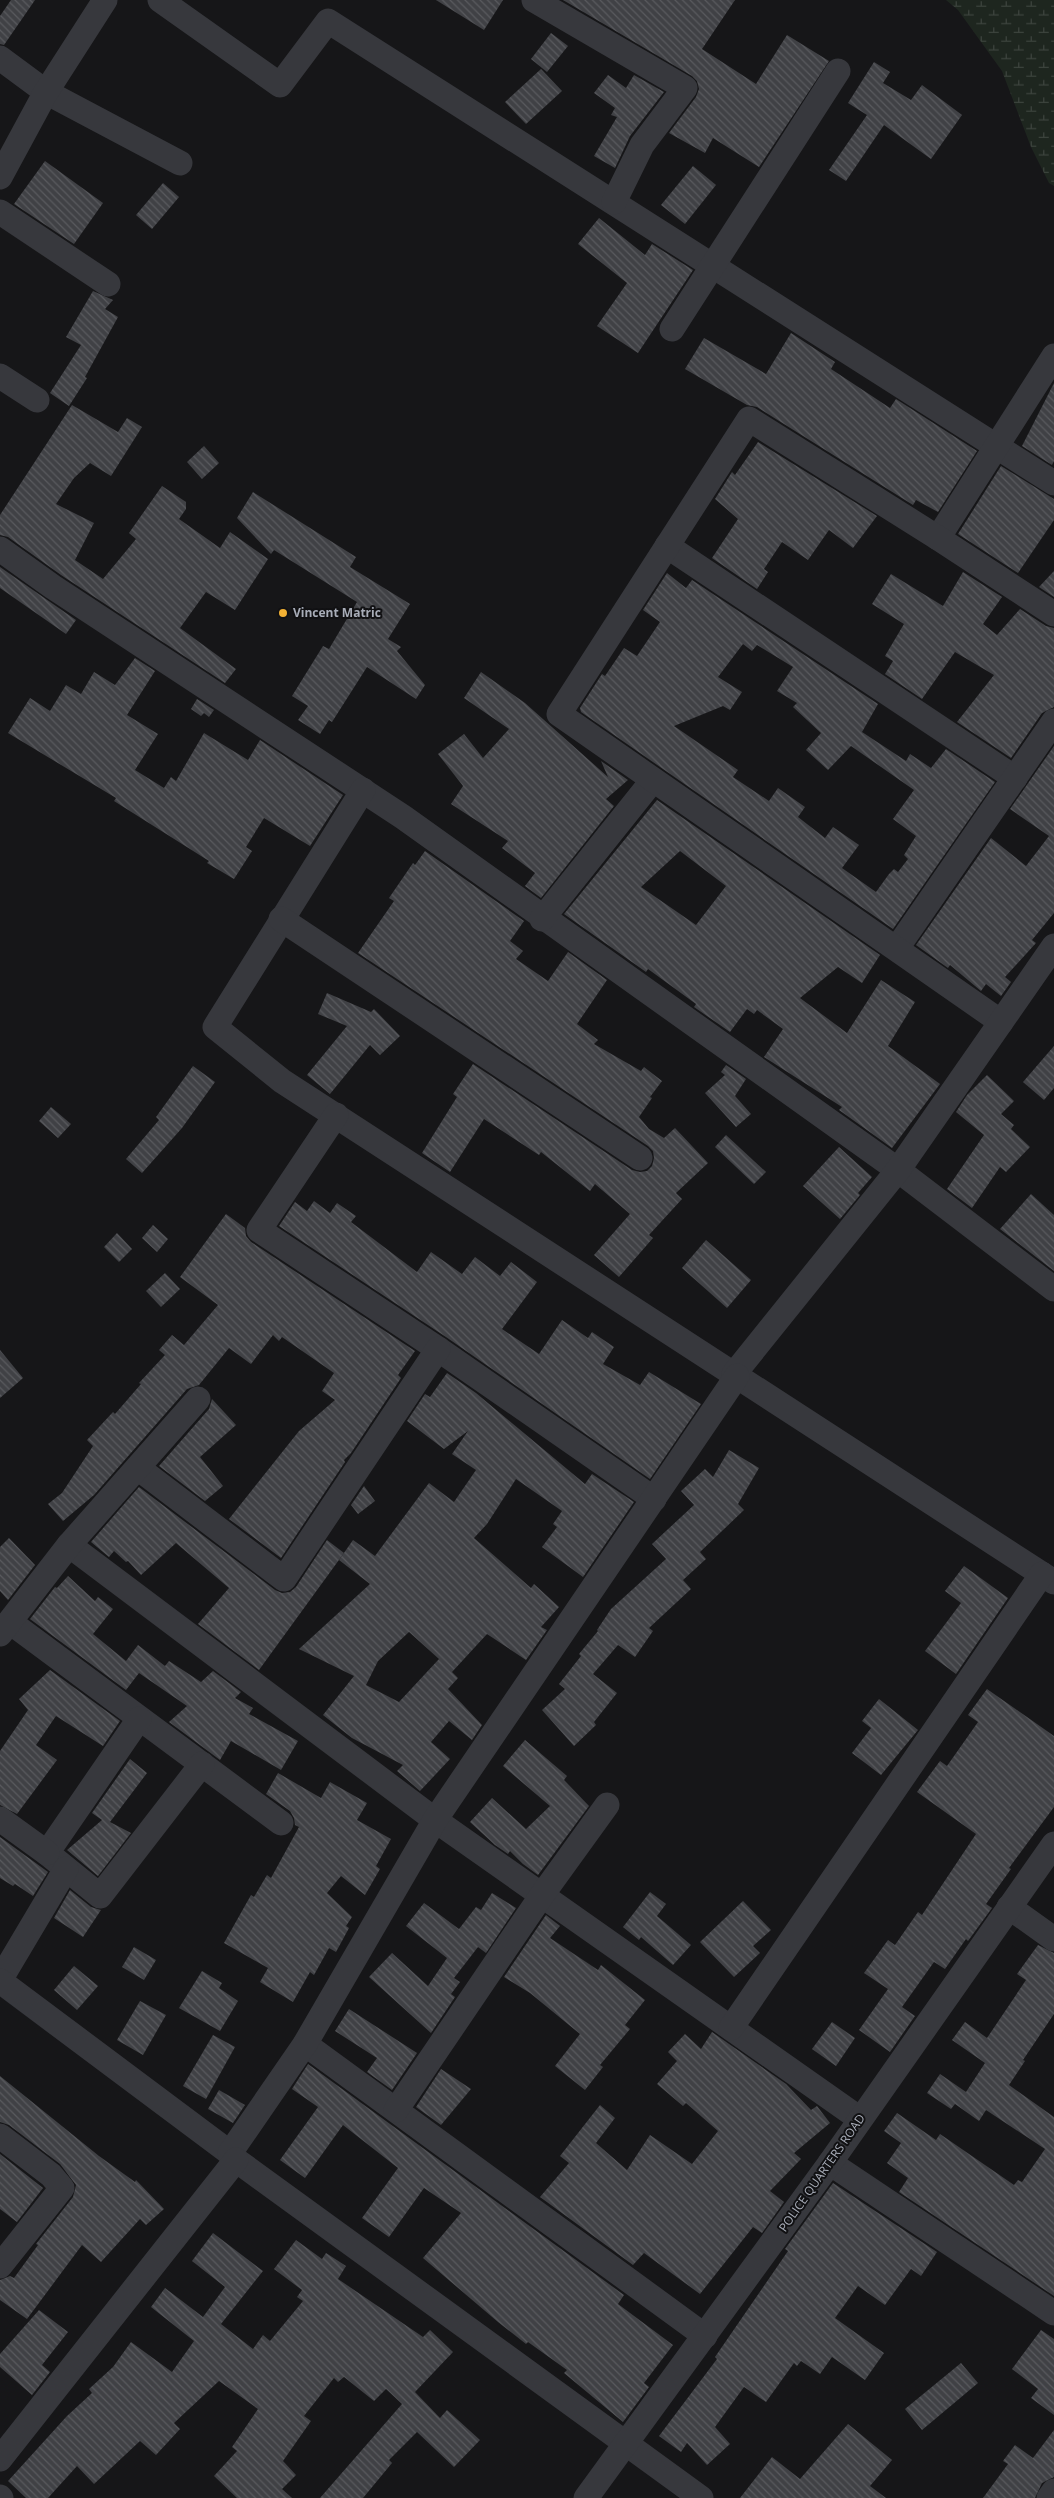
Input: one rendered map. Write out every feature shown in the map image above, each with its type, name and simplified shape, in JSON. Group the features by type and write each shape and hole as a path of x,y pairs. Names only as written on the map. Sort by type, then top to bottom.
{"street":[{"path":"0,177 46,92 105,0"},
{"path":"160,0 280,85 328,21 1054,483"},
{"path":"534,0 685,88 642,145 614,202"},
{"path":"0,58 46,92 180,163"},
{"path":"672,330 838,71"},
{"path":"0,212 108,284"},
{"path":"938,538 1054,356"},
{"path":"0,376 37,400"},
{"path":"1001,1022 559,714 749,420 938,538 1054,614"},
{"path":"667,546 1016,778"},
{"path":"0,549 53,587 363,790 898,1170 1054,1289"},
{"path":"897,948 1054,721"},
{"path":"542,918 654,780"},
{"path":"363,790 280,919 215,1026 282,1081 1048,1578 731,2028"},
{"path":"280,919 640,1158"},
{"path":"0,2459 233,2156 305,2044 436,1820 654,1499 735,1375 898,1170 1054,946"},
{"path":"336,1115 259,1230 438,1349 654,1499"},
{"path":"138,1468 284,1579 438,1349"},
{"path":"198,1399 69,1545 5,1629 139,1719 281,1823"},
{"path":"69,1545 436,1820 860,2119"},
{"path":"47,1854 139,1719"},
{"path":"0,1819 100,1896 202,1764"},
{"path":"396,2110 542,1895 607,1806"},
{"name":"POLICE QUARTERS ROAD","path":"586,2498 830,2163 1054,1844"},
{"path":"66,1869 0,1981 233,2156 701,2498"},
{"path":"1009,1908 1054,1939"},
{"path":"305,2044 705,2336"},
{"path":"0,2136 51,2175 62,2188 0,2266"},
{"path":"830,2163 1054,2313"},
{"path":"1048,2498 1054,2491"}],"green space":[{"path":"946,0 1054,0 1054,186 1049,183 1031,147 1002,71 958,10"}],"building":[{"path":"11,0 35,0 4,45 0,44 0,16"},
{"path":"436,0 503,0 484,30"},
{"path":"563,0 735,0 702,49 756,84 787,35 829,61 759,167 713,138 705,153 669,133 696,97 699,89 697,81 692,76"},
{"path":"551,33 568,46 547,72 531,59"},
{"path":"874,62 890,72 883,83 911,100 922,85 962,115 931,159 884,125 846,181 829,170 867,115 848,103"},
{"path":"541,69 562,91 526,124 505,102"},
{"path":"608,75 626,88 634,75 664,92 630,136 615,168 594,156 617,117 611,115 615,108 594,93"},
{"path":"45,161 103,203 74,244 14,204"},
{"path":"693,166 716,185 685,224 661,205"},
{"path":"163,183 179,197 152,229 136,215"},
{"path":"599,218 645,255 652,244 693,270 638,353 597,326 627,283 578,244"},
{"path":"93,291 113,300 105,309 118,317 85,377 87,378 69,406 50,393 81,345 66,337"},
{"path":"791,333 835,362 831,369 890,408 896,399 977,451 938,512 916,500 913,505 757,407 747,405 685,369 704,338 766,374"},
{"path":"1054,383 1054,461 1052,465 1022,446"},
{"path":"72,405 118,432 127,418 142,427 111,476 90,463 74,478 56,504 94,523 75,560 103,579 136,539 129,533 162,486 186,502 186,509 179,519 220,548 230,532 268,559 235,610 206,592 180,628 236,669 225,683 61,575 8,537 0,535 0,515"},
{"path":"758,442 877,516 853,548 829,530 808,560 782,542 764,569 768,572 757,589 712,558 738,519 715,499 732,472 735,475"},
{"path":"204,446 219,463 202,479 187,462"},
{"path":"1001,466 1054,499 1054,520 1018,573 958,534"},
{"path":"253,492 356,557 350,567 410,604 388,639 401,647 397,651 425,685 416,699 367,667 332,722 329,720 320,734 298,720 308,706 292,696 323,646 329,649 357,602 274,550 271,554 237,518"},
{"path":"0,567 76,620 66,634 0,588"},
{"path":"1054,571 1054,597 1039,587"},
{"path":"963,572 1002,597 983,624 997,635 1020,609 1046,626 1054,628 1054,707 1042,713 1011,758 957,722 994,675 955,652 922,699 885,674 893,661 885,656 904,624 872,604 891,574 943,606"},
{"path":"667,573 686,588 692,580 878,704 862,732 906,761 910,754 931,768 946,749 995,782 893,929 581,712 580,708 602,674 605,676 624,648 637,656 660,622 643,610","holes":["743,644 752,651 757,645 793,667 777,691 797,703 793,707 821,733 806,750 828,770 851,746 914,790 893,819 916,836 904,855 908,859 898,872 894,869 889,874 876,892 842,868 859,845 833,827 825,838 798,817 805,807 778,788 769,801 733,777 738,770 674,726 723,706 730,710 742,692 718,677"]},
{"path":"135,658 155,671 127,715 158,734 135,770 164,788 171,777 176,781 204,733 248,760 260,740 343,795 310,846 264,818 246,847 252,851 234,879 114,801 116,798 8,733 30,698 50,711 66,685 81,694 94,672 115,685"},
{"path":"481,672 525,703 608,777 601,761 628,780 606,799 614,806 541,898 525,886 535,873 502,848 508,841 451,804 463,786 438,754 464,734 483,758 509,729 464,698"},
{"path":"197,699 214,710 209,717 204,713 201,716 191,709"},
{"path":"1054,746 1054,913 1032,940 1036,943 1005,977 1011,982 1001,996 986,984 981,991 950,965 948,968 916,945 991,838 1026,866 1049,836 1010,809"},
{"path":"657,800 880,955 862,983 838,967 800,998 847,1033 881,980 915,1002 888,1046 940,1084 892,1148 839,1110 842,1107 764,1057 783,1029 757,1010 754,1014 747,1009 730,1032 694,1007 696,1004 648,969 646,972 564,914","holes":["680,851 726,886 696,925 641,887"]},
{"path":"425,851 524,921 510,941 523,951 516,959 548,981 568,952 607,980 577,1024 598,1040 594,1044 641,1071 644,1067 662,1081 639,1117 649,1129 664,1138 675,1128 708,1163 676,1193 682,1199 649,1235 653,1238 619,1277 594,1255 630,1214 595,1184 590,1191 541,1152 539,1155 484,1119 450,1172 422,1153 457,1097 453,1094 473,1064 632,1170 647,1171 652,1166 654,1158 653,1151 648,1146 358,953 394,901 389,898 413,863 415,865"},
{"path":"327,993 371,1012 374,1009 400,1036 380,1055 370,1045 330,1094 307,1075 347,1026 318,1014"},
{"path":"1054,1046 1054,1088 1044,1100 1023,1082"},
{"path":"726,1065 746,1079 735,1096 751,1114 736,1127 705,1093 725,1075 721,1072"},
{"path":"193,1066 215,1082 182,1128 142,1173 126,1159 159,1120 156,1117"},
{"path":"987,1075 1014,1101 1001,1114 1014,1125 1011,1129 1030,1147 1006,1172 1000,1167 972,1208 947,1189 984,1135 956,1112 967,1095"},
{"path":"51,1107 71,1124 58,1138 39,1121"},
{"path":"726,1135 766,1172 754,1184 715,1147"},
{"path":"839,1147 872,1177 840,1219 803,1186"},
{"path":"1031,1194 1054,1215 1054,1271 1000,1229"},
{"path":"314,1201 330,1213 337,1203 356,1216 351,1222 417,1272 431,1252 462,1274 475,1257 500,1276 511,1262 537,1282 502,1329 539,1354 562,1320 588,1338 592,1332 614,1347 603,1364 640,1385 649,1372 701,1404 650,1479 446,1337 279,1226 295,1202 307,1211"},
{"path":"226,1214 245,1228 246,1236 251,1242 415,1351 398,1375 401,1378 351,1453 344,1460 345,1462 281,1558 229,1519 299,1431 335,1400 322,1391 334,1373 282,1337 279,1341 273,1335 251,1364 229,1348 199,1385 187,1389 94,1495 63,1521 48,1504 62,1493 93,1446 87,1440 113,1412 115,1414 141,1384 139,1383 165,1355 159,1350 172,1335 184,1345 218,1305 180,1277"},
{"path":"153,1225 168,1239 157,1252 142,1238"},
{"path":"117,1233 132,1249 119,1262 104,1247"},
{"path":"706,1240 751,1280 727,1308 682,1268"},
{"path":"165,1273 180,1289 161,1307 146,1291"},
{"path":"0,1350 23,1378 0,1398"},
{"path":"447,1373 476,1393 585,1484 592,1474 634,1502 583,1577 542,1547 557,1527 553,1524 562,1511 516,1479 487,1524 474,1538 531,1588 534,1584 559,1607 541,1627 547,1630 526,1660 487,1634 452,1672 458,1678 448,1689 482,1725 472,1740 449,1721 431,1742 450,1759 420,1791 397,1771 403,1765 352,1738 323,1715 354,1676 299,1649 370,1584 339,1560 353,1540 375,1556 429,1483 454,1502 476,1470 452,1454 468,1431 444,1449 407,1421 425,1394 430,1397","holes":["409,1632 439,1659 399,1702 366,1685 378,1661"]},
{"path":"212,1399 236,1425 200,1457 223,1486 205,1501 159,1466 209,1409"},
{"path":"729,1450 759,1468 738,1504 744,1510 700,1552 706,1559 683,1580 691,1589 649,1628 653,1631 635,1657 618,1645 593,1674 617,1693 594,1722 596,1725 574,1746 542,1710 565,1689 559,1684 581,1656 579,1654 598,1631 611,1609 666,1559 652,1544 694,1505 681,1491 705,1469 713,1477"},
{"path":"364,1486 375,1501 358,1514 351,1505"},
{"path":"139,1487 275,1590 282,1593 290,1592 296,1587 327,1540 344,1553 259,1670 198,1624 229,1588 176,1543 141,1575 128,1561 126,1562 114,1551 109,1557 91,1542"},
{"path":"9,1538 35,1565 8,1600 0,1591 0,1547"},
{"path":"964,1566 1008,1598 956,1674 925,1651 961,1603 945,1591"},
{"path":"68,1576 95,1601 98,1597 113,1609 93,1634 126,1661 138,1645 165,1666 169,1661 201,1682 213,1671 241,1692 235,1698 253,1708 249,1714 298,1741 281,1770 231,1741 220,1760 169,1722 187,1706 139,1673 126,1690 30,1619 55,1587 57,1588"},
{"path":"50,1670 120,1721 103,1746 56,1716 36,1745 57,1760 17,1814 0,1805 0,1751 28,1710 19,1699"},
{"path":"987,1689 1054,1736 1054,1807 1009,1868 1011,1869 986,1904 992,1908 968,1941 966,1939 945,1969 934,1962 902,2007 915,2016 890,2052 859,2030 888,1989 864,1973 888,1940 895,1945 918,1912 922,1915 976,1834 917,1792 940,1761 947,1766 978,1722 968,1715"},
{"path":"879,1699 918,1730 881,1775 852,1753 871,1728 862,1721"},
{"path":"525,1740 567,1776 564,1780 589,1806 538,1875 510,1851 508,1854 495,1845 470,1822 492,1798 526,1829 550,1806 503,1766"},
{"path":"130,1759 147,1773 110,1822 131,1833 98,1876 67,1850 102,1820 92,1813"},
{"path":"278,1773 321,1798 330,1782 367,1803 357,1820 391,1839 376,1866 380,1869 365,1895 341,1876 327,1893 352,1917 346,1926 349,1928 336,1952 329,1948 314,1975 310,1972 293,2002 260,1982 268,1968 224,1943 251,1895 254,1897 267,1875 271,1878 299,1827 295,1825 290,1811 266,1794"},
{"path":"0,1837 48,1872 33,1896 15,1884 13,1886 0,1878"},
{"path":"70,1890 91,1907 101,1910 83,1937 54,1918"},
{"path":"650,1892 666,1904 657,1916 691,1945 673,1965 641,1937 639,1940 623,1927"},
{"path":"492,1893 516,1908 486,1953 478,1947 454,1978 460,1982 451,1994 455,1997 431,2033 369,1977 392,1953 428,1986 447,1958 406,1926 424,1903 459,1929 476,1907 481,1910"},
{"path":"743,1901 771,1930 753,1946 760,1953 734,1977 700,1942"},
{"path":"546,1915 560,1926 550,1938 598,1970 601,1965 645,2000 625,2025 630,2029 600,2065 603,2067 585,2090 555,2066 580,2034 530,1993 504,1977"},
{"path":"1038,1945 1054,1953 1054,2014 1023,2060 1025,2061 1009,2085 1054,2117 1054,2296 899,2192 908,2178 887,2163 901,2143 884,2131 897,2113 936,2140 940,2134 1014,2185 1018,2180 1022,2182 1045,2149 986,2110 979,2121 955,2104 951,2109 927,2093 940,2074 966,2092 985,2063 952,2040 965,2022 987,2038 1026,1980 1017,1974"},
{"path":"134,1947 156,1960 144,1980 122,1967"},
{"path":"74,1966 98,1986 77,2010 54,1990"},
{"path":"202,1971 222,1983 219,1988 238,2001 220,2031 179,2008"},
{"path":"140,2001 166,2015 143,2055 117,2040"},
{"path":"349,2009 417,2053 392,2090 367,2072 377,2058 335,2031"},
{"path":"832,2022 855,2038 836,2066 812,2049"},
{"path":"712,2032 786,2084 811,2110 817,2106 830,2123 794,2153 801,2159 770,2191 784,2202 762,2233 753,2227 700,2294 644,2253 633,2265 540,2197 569,2163 560,2156 600,2105 615,2118 596,2143 627,2170 650,2135 692,2164 718,2131 686,2103 683,2106 657,2084 677,2061 668,2052 685,2034 701,2049"},
{"path":"213,2035 235,2047 206,2099 183,2086"},
{"path":"308,2064 624,2295 618,2304 673,2345 644,2383 649,2387 623,2422 564,2373 567,2370 528,2342 526,2344 423,2258 461,2213 424,2188 389,2237 362,2218 398,2168 343,2125 305,2178 280,2160 318,2107 292,2089"},
{"path":"441,2069 471,2089 441,2125 416,2107"},
{"path":"0,2076 99,2156 135,2182 136,2180 164,2209 146,2225 140,2219 101,2262 82,2245 27,2319 0,2300 0,2280 10,2276 14,2278 38,2245 36,2244 73,2197 76,2185 60,2164 9,2125 0,2122"},
{"path":"219,2090 245,2105 233,2123 208,2109"},
{"path":"0,2154 43,2188 17,2222 0,2209"},
{"path":"833,2183 937,2252 921,2276 911,2269 885,2305 858,2286 835,2318 884,2353 865,2380 832,2357 820,2374 801,2361 797,2366 794,2363 766,2402 744,2387 715,2427 730,2444 707,2465 687,2443 681,2452 659,2436 717,2359 715,2357 788,2251 785,2249"},
{"path":"213,2233 263,2271 221,2324 253,2349 263,2335 270,2341 303,2301 297,2297 302,2290 274,2269 296,2240 322,2259 326,2253 346,2266 338,2279 423,2337 430,2330 453,2352 415,2392 440,2418 447,2410 480,2440 454,2467 417,2432 389,2460 392,2463 363,2498 320,2498 402,2404 386,2389 374,2401 344,2377 338,2382 334,2378 304,2416 311,2421 283,2461 296,2475 282,2489 292,2498 237,2498 214,2476 237,2451 232,2447 258,2409 219,2381 174,2423 180,2429 156,2455 140,2441 94,2484 77,2466 48,2498 26,2498 8,2481 67,2416 92,2393 89,2389 113,2367 131,2342 172,2372 194,2341 151,2307 165,2288 203,2317 225,2287 192,2261"},
{"path":"39,2310 68,2332 42,2365 50,2372 32,2395 0,2367 0,2354"},
{"path":"1041,2330 1054,2339 1054,2415 1031,2398 1038,2389 1012,2369"},
{"path":"961,2363 978,2383 922,2430 905,2409"},
{"path":"848,2424 892,2460 870,2486 886,2498 740,2498 772,2457 800,2479"},
{"path":"1054,2430 1054,2477 1042,2483 1035,2498 983,2498 1008,2464 1003,2461 1015,2445 1033,2458"}],"place":[{"name":"Vincent Matric","path":"283,613"}]}
